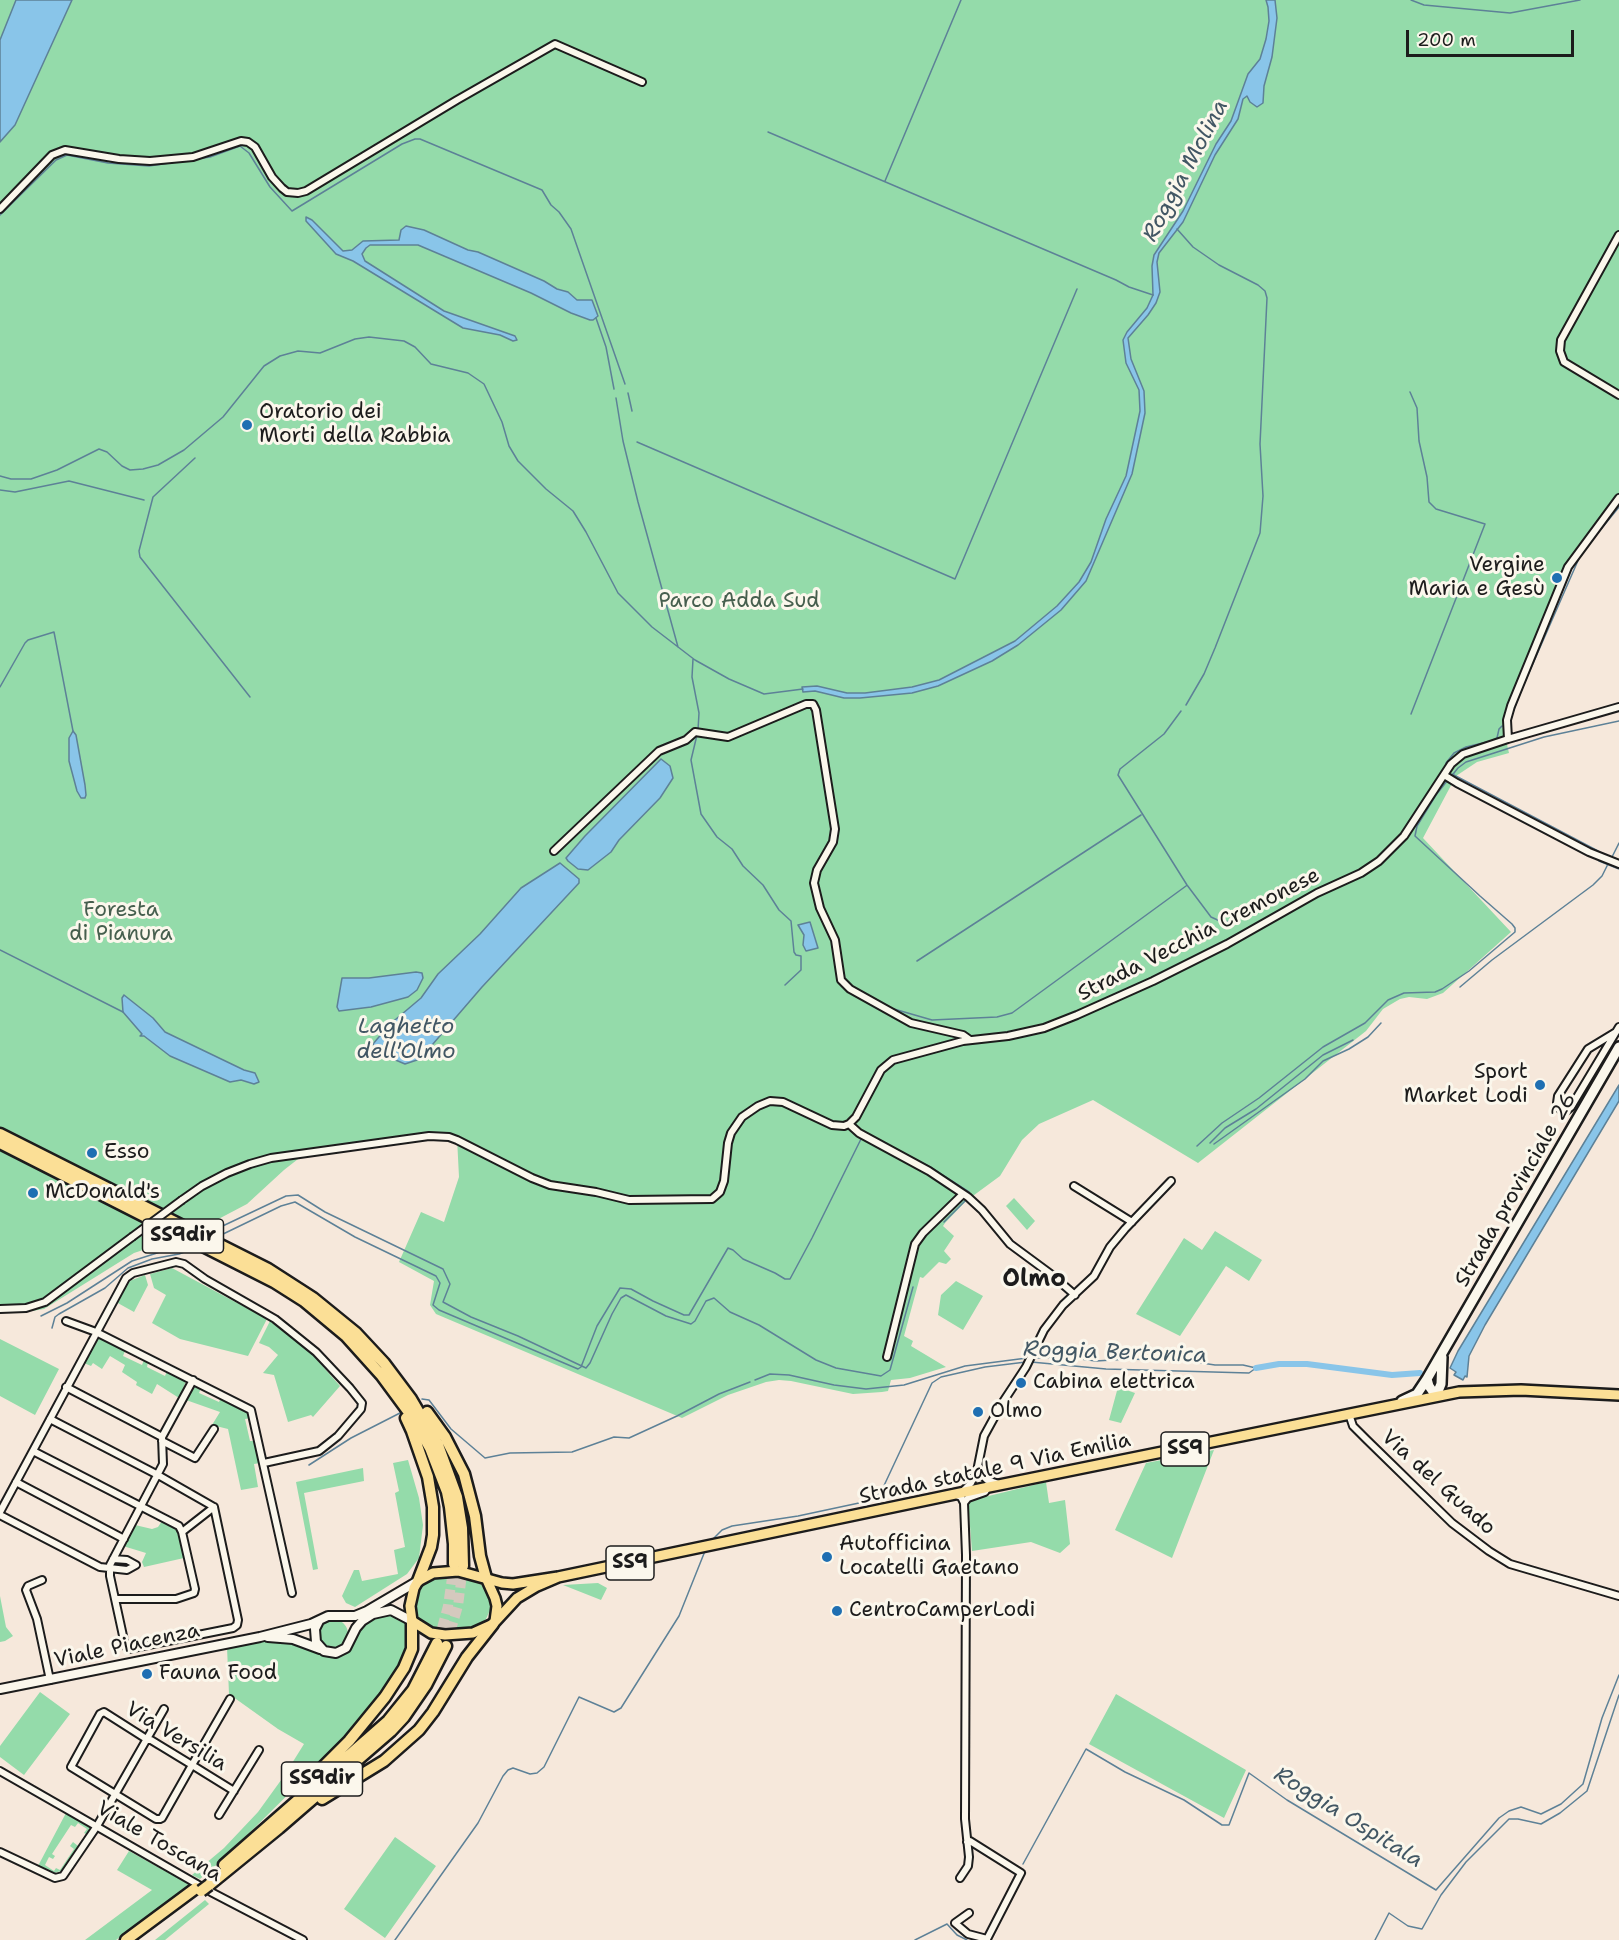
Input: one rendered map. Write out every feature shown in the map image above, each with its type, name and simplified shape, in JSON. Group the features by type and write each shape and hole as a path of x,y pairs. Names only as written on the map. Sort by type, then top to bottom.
{"highway":[{"name":"SS9dir","path":"0,1134 283,1278 340,1320 384,1363 425,1421 449,1471 459,1511 458,1565 447,1492 437,1464 413,1418 382,1376 346,1336 289,1291 0,1143"},
{"path":"384,1363 394,1369 455,1454 469,1491 486,1578"},
{"path":"382,1376 412,1431 431,1492 433,1535 428,1558 418,1581"},
{"path":"276,1825 289,1800 349,1741 385,1697 409,1657 412,1621"},
{"path":"136,1940 276,1825 375,1767 403,1745 433,1712 467,1657 494,1622"},
{"name":"SS9dir","path":"276,1825 388,1721 413,1690 442,1645"},
{"path":"126,1940 202,1887"}],"main road":[{"name":"Strada provinciale 26","path":"1394,1405 1417,1394 1427,1379 1619,1047"},
{"name":"Strada provinciale 26","path":"1436,1396 1441,1384 1444,1350"},
{"path":"1441,1374 1445,1384 1459,1392"},
{"path":"1427,1379 1436,1396"},
{"name":"Strada statale 9 Via Emilia","path":"486,1578 513,1584 558,1577 982,1488 1459,1392 1521,1390 1619,1395"},
{"path":"450,1571 470,1573 486,1578 495,1598 494,1622 473,1633 445,1635 431,1634 412,1621 411,1597 418,1581 433,1573 450,1571"},
{"name":"Strada statale 9 Via Emilia","path":"494,1622 518,1598 558,1577"}],"street":[{"path":"0,209 52,155 65,150 119,159 150,161 193,157 241,141 248,142 255,147 272,177 282,188 287,192 298,194 555,44 642,82"},
{"path":"1619,235 1561,340 1560,351 1564,362 1619,395"},
{"path":"1508,739 1507,720 1511,706 1568,567 1619,498"},
{"path":"554,851 654,754 665,747 699,733 728,737 806,704 813,704 816,707 835,829 833,842 817,870 814,883 820,908 835,940 842,980 850,989 911,1023 963,1035 970,1040"},
{"name":"Strada Vecchia Cremonese","path":"849,1124 856,1117 877,1076 888,1063 897,1058 970,1040 1027,1032 1077,1016 1153,981 1257,928 1317,893 1361,873 1384,857 1404,836 1451,764 1463,754 1619,707"},
{"path":"1444,775 1589,852 1619,864"},
{"path":"1617,1029 1571,1107 1566,1111 1560,1108 1557,1103 1558,1096 1588,1049 1617,1029"},
{"path":"1596,1043 1602,1048 1604,1054"},
{"path":"0,1309 26,1308 45,1302 202,1186 227,1173 271,1158 429,1136 449,1137 550,1185 629,1200 706,1200 716,1196 722,1188 731,1133 742,1118 758,1106 770,1101 783,1102 832,1125 849,1124 859,1133 929,1171 982,1210 1010,1244 1075,1295"},
{"path":"964,1503 967,1498 985,1492 975,1480 984,1436 1049,1322 1063,1305 1094,1276 1110,1247 1171,1181"},
{"path":"1074,1186 1132,1222"},
{"path":"887,1357 915,1244 923,1233 963,1194"},
{"path":"113,1559 127,1560 136,1565 127,1570 100,1567 0,1514 66,1387 129,1275 180,1262 205,1279 269,1315 306,1343 361,1400 363,1406 338,1436 319,1451 264,1463"},
{"path":"66,1321 96,1332 251,1410 292,1593"},
{"path":"50,1419 158,1475 214,1507 238,1620 237,1625 233,1628 128,1649 125,1645 110,1569 113,1559 158,1475 163,1464 162,1439 193,1380"},
{"path":"66,1387 195,1458 214,1429"},
{"name":"Via del Guado","path":"1349,1414 1353,1426 1407,1479 1452,1522 1489,1551 1510,1563 1619,1596"},
{"path":"33,1450 179,1526 195,1589 194,1593 176,1599 115,1599"},
{"path":"978,1472 990,1481 1003,1484"},
{"path":"960,1878 968,1866 965,1819 966,1555 964,1503 957,1494 969,1486 978,1472"},
{"path":"16,1482 124,1539"},
{"path":"182,1532 214,1507"},
{"path":"42,1580 28,1586 26,1590 37,1619 50,1680"},
{"path":"412,1621 396,1612 379,1611 362,1621 346,1648 341,1652 324,1651 314,1636 320,1620 328,1616 355,1616 418,1581"},
{"path":"341,1616 350,1625 352,1638"},
{"name":"Viale Piacenza","path":"0,1689 260,1637 303,1627 320,1620"},
{"name":"Viale Piacenza","path":"260,1637 293,1639 324,1651"},
{"path":"179,1653 182,1642 186,1638"},
{"path":"169,1641 179,1653"},
{"path":"115,1794 159,1820 230,1699"},
{"path":"0,1852 55,1878 64,1875 97,1826 164,1709"},
{"name":"Via Versilia","path":"115,1794 71,1767 102,1713 106,1713 234,1791"},
{"path":"219,1815 259,1750"},
{"name":"Viale Toscana","path":"0,1771 212,1892 303,1940"},
{"path":"967,1842 970,1841 1021,1873 987,1940 968,1934 955,1923 969,1913"}],"green space":[{"name":"Parco Adda Sud","path":"0,0 1619,0 1619,493 1577,547 1559,578 1504,714 1508,714 1506,740 1509,753 1477,762 1456,776 1423,838 1511,932 1443,993 1427,999 1409,997 1400,999 1383,1009 1366,1031 1198,1163 1093,1100 1039,1124 1022,1140 1000,1176 966,1201 943,1226 954,1236 944,1251 951,1259 946,1264 939,1262 923,1278 920,1277 904,1336 913,1341 911,1346 946,1367 910,1378 891,1380 888,1391 853,1394 779,1380 728,1395 682,1418 436,1314 430,1305 434,1281 399,1262 421,1212 444,1222 459,1177 457,1138 443,1134 398,1137 307,1152 247,1204 188,1235 134,1253 44,1309 32,1311 0,1307"},
{"path":"1014,1198 1035,1221 1027,1230 1006,1206"},
{"path":"1215,1231 1262,1260 1249,1281 1226,1266 1180,1336 1136,1314 1184,1238 1202,1250"},
{"path":"172,1268 267,1319 248,1356 180,1339 152,1323 166,1295 154,1288 150,1274"},
{"path":"145,1275 148,1285 134,1312 116,1302 127,1282"},
{"path":"956,1281 983,1296 963,1330 938,1315 941,1295"},
{"path":"270,1321 312,1354 340,1386 313,1417 311,1415 288,1422 274,1375 263,1373 278,1355 269,1347 259,1343"},
{"path":"99,1338 125,1351 123,1356 142,1365 144,1360 148,1362 147,1367 165,1376 167,1371 186,1381 179,1398 157,1384 152,1394 136,1385 137,1382 122,1372 125,1365 110,1356 102,1369 93,1363 91,1366 84,1363"},
{"path":"0,1339 59,1369 35,1415 0,1396"},
{"path":"195,1385 201,1388 199,1393 219,1402 221,1397 248,1412 251,1418 245,1419 250,1441 255,1441 260,1463 254,1464 258,1487 241,1490 228,1429 212,1425 220,1412 186,1400"},
{"path":"1118,1387 1135,1393 1121,1423 1109,1420"},
{"path":"1214,1450 1172,1558 1115,1530 1146,1463"},
{"path":"408,1460 419,1498 423,1525 419,1558 407,1574 355,1607 346,1603 342,1596 354,1570 359,1570 362,1581 398,1574 394,1550 405,1547 395,1493 399,1491 393,1463"},
{"path":"363,1468 364,1481 304,1493 318,1569 313,1570 296,1482"},
{"path":"1046,1482 1049,1503 1065,1500 1070,1544 1060,1553 1031,1542 972,1551 968,1501"},
{"path":"162,1521 177,1530 184,1558 144,1567 142,1562 146,1553 123,1546 135,1525 152,1529 158,1527"},
{"path":"447,1576 475,1579 487,1590 490,1610 486,1619 479,1625 468,1630 442,1631 435,1630 419,1619 415,1603 421,1587 432,1579"},
{"path":"598,1583 607,1588 601,1600 563,1585"},
{"path":"0,1596 6,1627 13,1636 0,1642"},
{"path":"386,1613 403,1621 407,1627 408,1644 404,1657 385,1689 342,1741 221,1861 200,1879 192,1875 224,1848 258,1812 304,1744 278,1729 229,1694 227,1647 259,1641 286,1641 311,1648 325,1656 341,1656 350,1650 357,1632 368,1620"},
{"path":"333,1619 339,1620 347,1628 347,1640 339,1648 333,1649 327,1648 319,1640 318,1634 319,1628 327,1620"},
{"path":"40,1692 70,1714 24,1775 0,1757 0,1746"},
{"path":"1116,1694 1246,1770 1224,1818 1089,1744"},
{"path":"66,1813 90,1828 86,1834 84,1833 87,1829 78,1823 75,1827 71,1825 52,1854 55,1856 53,1859 49,1857 45,1865 54,1871 56,1868 60,1870 74,1849 70,1846 73,1842 78,1846 61,1871 54,1873 38,1866"},
{"path":"395,1837 436,1866 385,1938 344,1909"},
{"path":"129,1851 192,1886 185,1888 116,1940 85,1940 152,1890 117,1870"},
{"path":"205,1900 209,1904 165,1940 155,1940"}],"water":[{"path":"16,0 72,0 15,125 0,142 0,40"},
{"path":"1266,0 1275,0 1277,18 1263,103 1257,107 1250,102 1247,96 1243,99 1238,119 1215,155 1183,222 1159,253 1157,262 1160,292 1156,303 1128,338 1131,359 1144,391 1145,413 1132,474 1086,581 1061,610 1018,645 992,661 938,686 912,693 860,698 844,698 815,691 803,692 802,687 817,686 847,693 865,693 912,687 939,680 1015,641 1057,606 1079,582 1091,562 1106,519 1126,476 1140,411 1139,390 1126,363 1123,340 1147,308 1153,295 1154,255 1183,211 1216,144 1231,121 1248,74 1260,59 1269,21"},
{"path":"306,217 312,220 343,251 352,250 363,241 399,240 401,230 406,226 424,230 544,281 557,289 568,292 577,300 592,300 598,316 590,320 571,313 531,293 418,245 370,245 366,248 362,254 365,261 444,311 515,336 517,340 513,341 500,335 463,328 353,261 336,254 306,221"},
{"path":"73,731 76,735 85,785 85,798 81,798 77,791 69,761 69,738"},
{"path":"661,759 670,766 673,778 660,798 619,840 611,852 588,870 578,869 568,861 566,858 585,836"},
{"name":"Laghetto dell'Olmo","path":"560,863 579,879 579,883 482,987 420,1059 405,1064 375,1050 373,1044 389,1025 421,998 438,974 480,934 521,888"},
{"path":"810,922 818,948 806,951 803,945 804,935 798,925"},
{"name":"Laghetto dell'Olmo","path":"422,973 423,978 417,990 408,997 371,1007 339,1011 337,1007 342,978 369,978"},
{"path":"124,995 153,1018 165,1032 244,1070 255,1073 259,1082 254,1084 241,1080 230,1082 170,1056 144,1036 140,1036 142,1034 123,1012 122,998"},
{"path":"1619,1085 1619,1101 1485,1325 1469,1356 1467,1377 1465,1376 1463,1380 1454,1375 1456,1372 1450,1368 1458,1351"}],"waterway":[{"path":"885,181 961,0"},
{"path":"1411,0 1424,5 1510,13 1580,0"},
{"path":"768,132 1129,287 1153,295"},
{"path":"0,215 56,160 67,155 108,163 149,166 210,157 240,146 249,153 270,187 292,211 402,144 420,139 542,190 571,229 625,384"},
{"path":"1177,229 1193,247 1219,265 1258,285 1265,291 1267,298 1260,444 1263,496 1260,533 1204,674 1186,705"},
{"path":"637,442 955,579 1077,289"},
{"path":"596,318 606,347 614,389"},
{"name":"Roggia Molina","path":"0,476 11,479 31,479 57,470 99,449 107,452 130,470 158,465 184,450 223,417 264,366 280,356 298,351 320,353 355,339 369,337 404,341 415,347 431,364 468,373 484,384 502,422 509,446 518,461 546,489 573,511 618,593 652,627 695,660 729,679 764,694 803,689"},
{"path":"1410,392 1417,408 1419,441 1427,477 1429,502 1436,509 1485,524 1411,714"},
{"path":"628,393 632,411"},
{"path":"616,398 623,441 638,502 678,647"},
{"path":"195,458 153,497 139,551 140,557 250,697"},
{"path":"0,490 15,492 69,481 144,500"},
{"path":"1588,545 1619,507"},
{"path":"1509,723 1580,556"},
{"path":"0,687 25,643 54,632 73,731"},
{"path":"693,659 692,677 699,713 698,730"},
{"path":"1181,711 1164,734 1120,769 1118,775 1187,885 1211,917 1222,922 1235,921 1288,892"},
{"path":"1450,778 1466,762 1544,737 1619,721"},
{"path":"1446,768 1446,763 1454,753 1497,738 1502,726"},
{"path":"697,735 691,760 701,814 717,837 732,849 743,866 763,885 779,910 791,921 794,952 801,956 801,970 785,985"},
{"path":"1452,774 1598,851"},
{"path":"1197,1146 1222,1123 1259,1098 1323,1047 1365,1023 1388,1000 1404,993 1435,992 1442,989 1469,971 1515,932 1512,924 1415,836 1417,826 1447,781"},
{"path":"917,961 1141,815"},
{"path":"1612,857 1619,843"},
{"path":"1599,861 1619,869"},
{"path":"1460,987 1492,960 1593,885 1602,876 1608,864"},
{"path":"887,1007 932,1020 997,1017 1012,1013 1186,886"},
{"path":"0,950 123,1012"},
{"path":"1214,1144 1305,1079 1323,1061 1368,1037 1381,1023"},
{"path":"1210,1143 1225,1128 1256,1109 1323,1055 1353,1040"},
{"path":"864,1132 930,1167 969,1192"},
{"path":"219,1236 281,1206 295,1202 355,1237 436,1276 440,1283 433,1305 439,1310 578,1369 581,1367 597,1326 620,1288 631,1289 684,1315 689,1315 728,1248 743,1259 785,1279 790,1279 862,1137"},
{"path":"210,1232 286,1196 298,1195 325,1212 443,1269 450,1284 443,1302 471,1317 586,1368 612,1314 621,1298 626,1295 666,1316 691,1324 706,1301 714,1298 730,1312 759,1325 816,1360 836,1368 881,1376 890,1370 913,1287"},
{"path":"944,1222 965,1201"},
{"path":"41,1316 67,1303 132,1261 182,1245"},
{"path":"52,1328 55,1317 105,1288 128,1268 152,1259 190,1250"},
{"path":"755,1380 770,1374 789,1375 866,1389 904,1385 965,1366 1027,1358"},
{"path":"1034,1358 1188,1361 1256,1368"},
{"name":"Roggia Bertonica","path":"711,1541 722,1530 732,1526 798,1516 873,1500 881,1492 932,1383 941,1377 985,1367 1026,1362"},
{"name":"Roggia Bertonica","path":"1031,1362 1106,1369 1249,1373 1256,1368"},
{"path":"1256,1368 1279,1364 1307,1364 1392,1375 1420,1373"},
{"path":"422,1399 429,1400 451,1429 485,1458 510,1453 572,1452 614,1437 629,1438 719,1394 750,1382"},
{"path":"309,1465 351,1438 400,1413"},
{"name":"Roggia Bertonica","path":"395,1940 478,1823 508,1770 513,1768 530,1774 537,1773 544,1767 579,1697 614,1712 621,1708 679,1616 705,1551"},
{"name":"Roggia Ospitala","path":"1023,1864 1086,1749 1125,1772 1184,1800 1222,1825 1229,1825 1249,1773 1287,1800 1436,1890 1499,1818 1521,1807 1541,1814 1561,1804 1583,1784 1602,1718 1619,1675"},
{"path":"1375,1940 1389,1913 1408,1926 1422,1929 1441,1895 1466,1862 1509,1819 1541,1824 1560,1813 1587,1791 1619,1695"},
{"path":"915,1940 947,1924 957,1935 967,1940"}],"tunnel":[{"path":"438,1643 448,1606 454,1564"},
{"path":"446,1646 458,1606 463,1566"}],"place":[{"name":"Oratorio dei Morti della Rabbia","path":"247,425"},
{"name":"Vergine Maria e Gesù","path":"1557,578"},
{"name":"Sport Market Lodi","path":"1540,1085"},
{"name":"Esso","path":"92,1153"},
{"name":"McDonald's","path":"33,1193"},
{"name":"Cabina elettrica","path":"1021,1383"},
{"name":"Olmo","path":"978,1412"},
{"name":"Autofficina Locatelli Gaetano","path":"827,1557"},
{"name":"CentroCamperLodi","path":"837,1611"},
{"name":"Fauna Food","path":"147,1674"}],"district":[{"name":"Olmo","path":"1034,1280"}],"park label":[{"name":"Foresta di Pianura","path":"121,923"}]}
